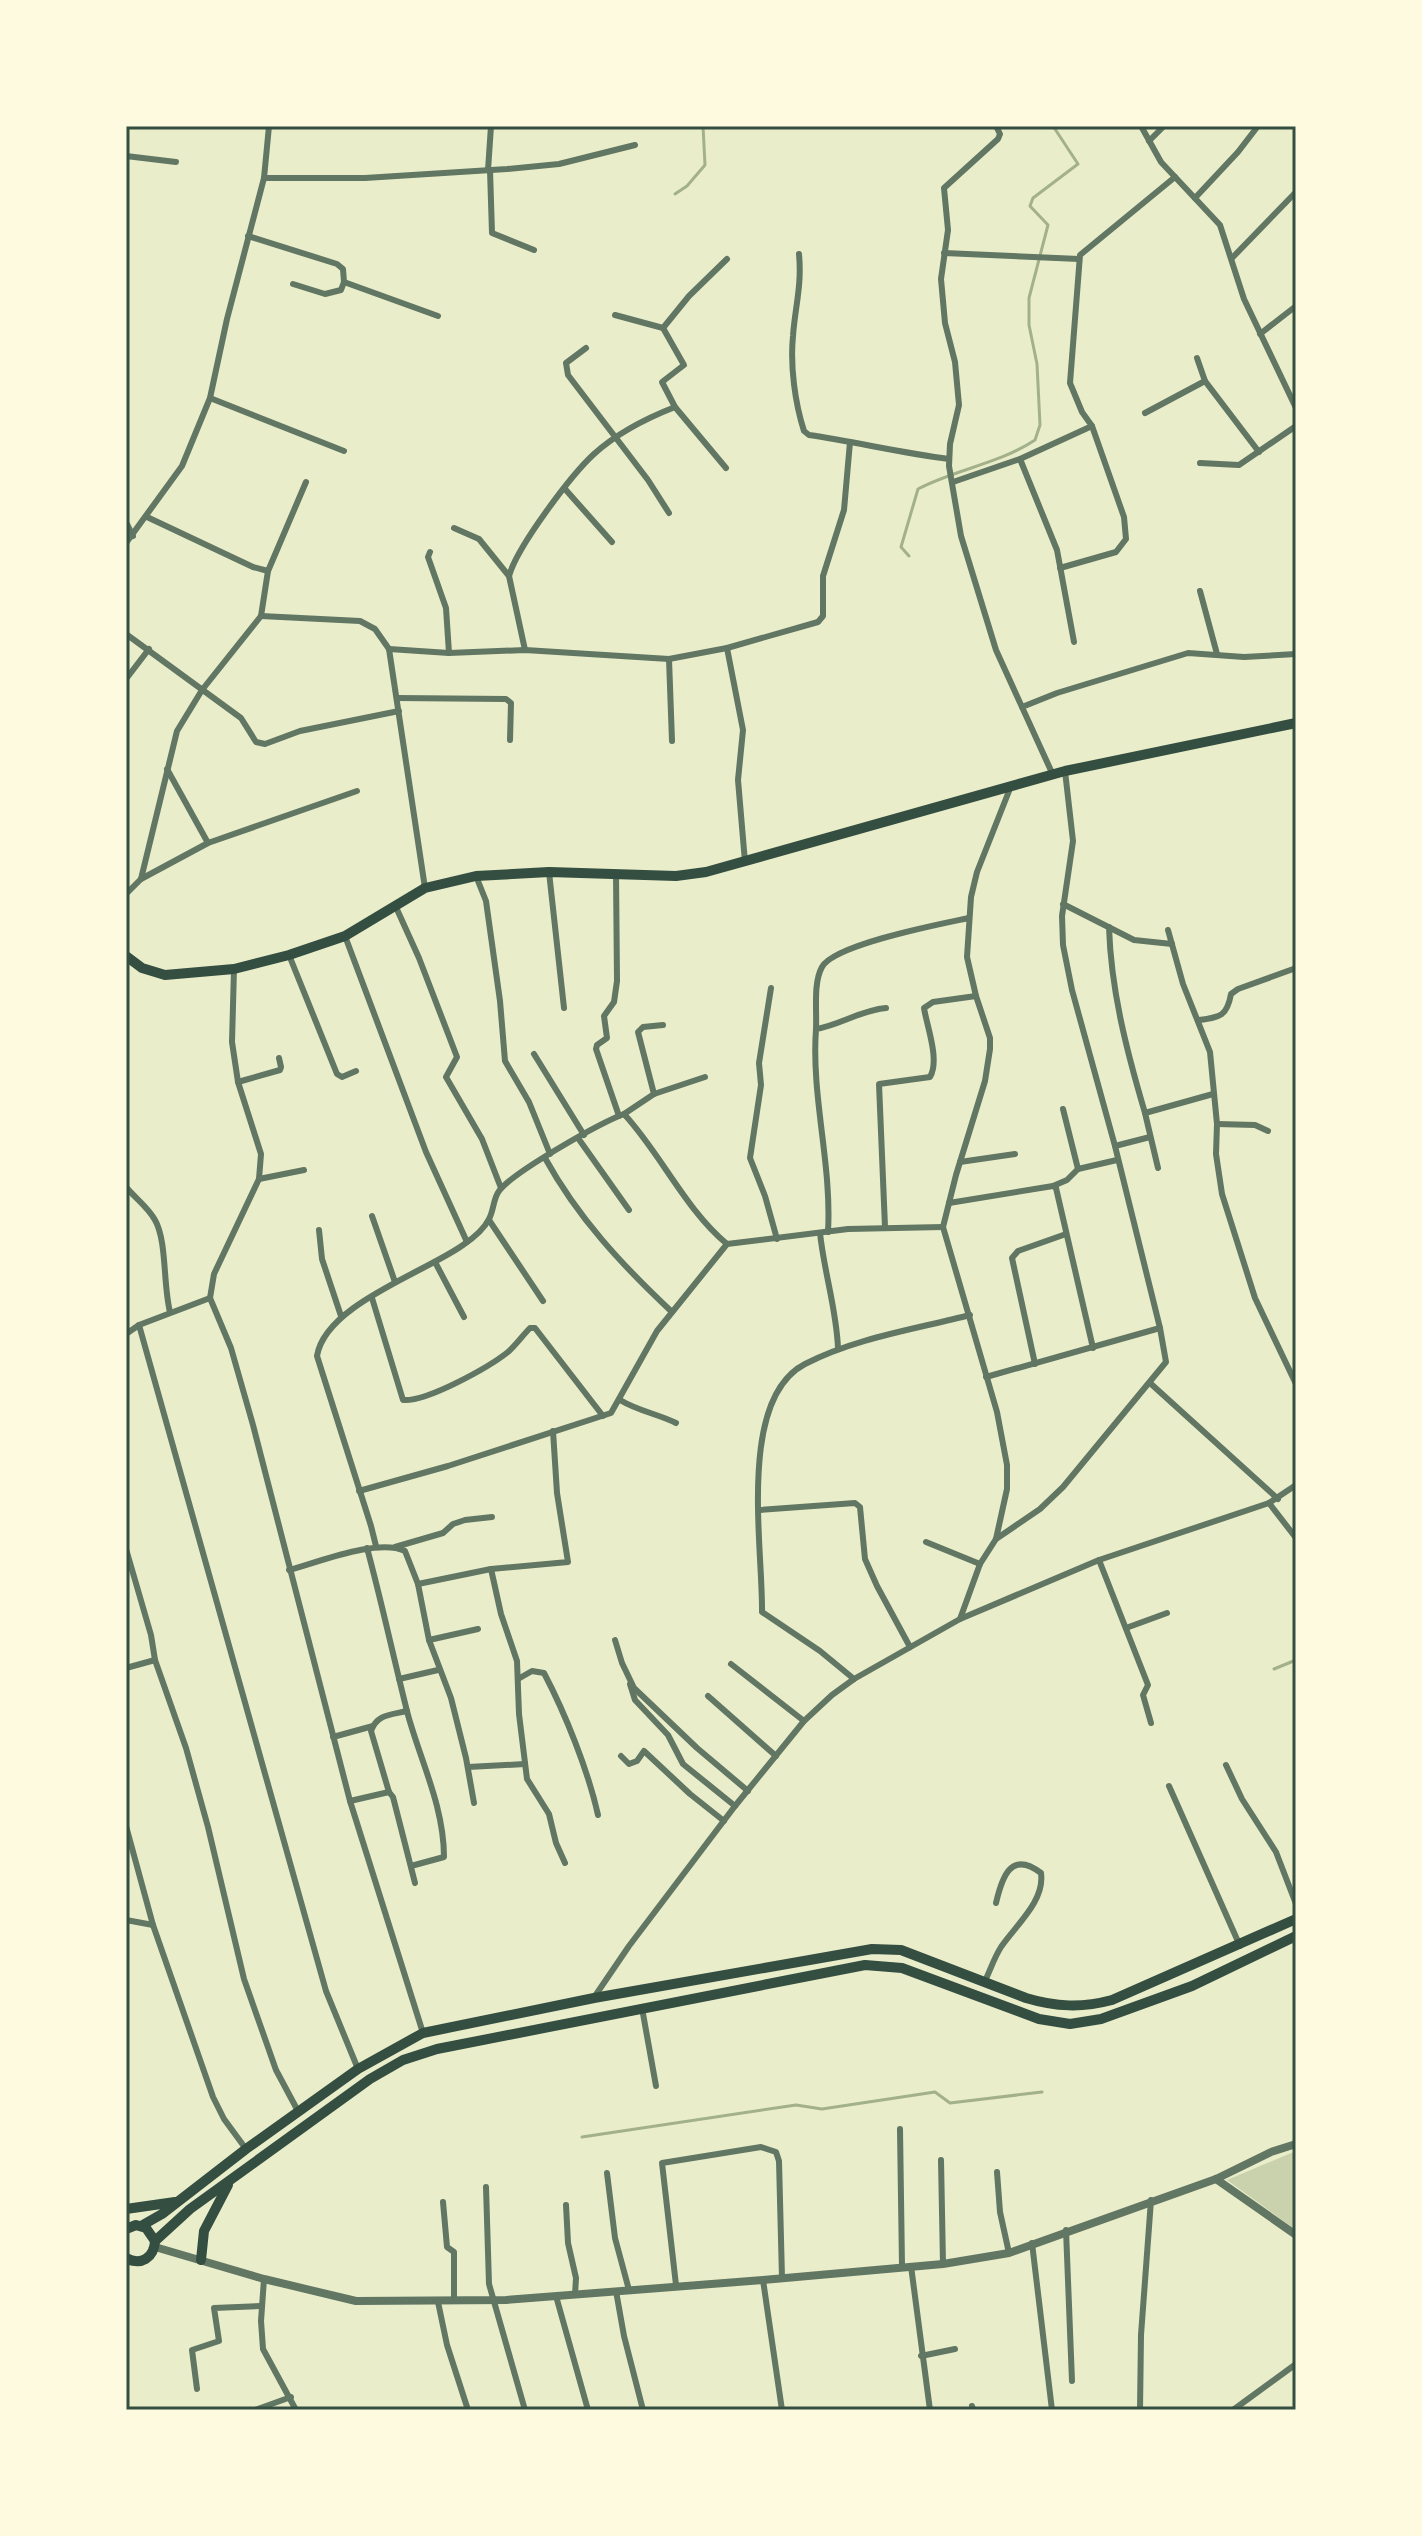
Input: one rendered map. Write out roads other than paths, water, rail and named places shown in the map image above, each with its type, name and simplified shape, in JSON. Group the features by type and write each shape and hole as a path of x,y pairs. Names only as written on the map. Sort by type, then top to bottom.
{"main road":[{"path":"126,956 142,968 165,975 234,969 345,936 425,888 476,876 549,872 676,876 745,862 1065,771 1296,723"},
{"path":"126,2229 141,2226 358,2069 423,2033 740,1971 884,1949 901,1950 1041,2002 1081,2007 1112,2000 1296,1919"},
{"path":"126,2258 144,2261 155,2244 190,2209 370,2079 403,2060 437,2049 865,1965 902,1968 1039,2019 1070,2024 1101,2019 1192,1986 1296,1936"},
{"path":"201,2260 204,2231 229,2183"},
{"path":"126,2209 177,2201"},
{"path":"141,2226 150,2231 155,2244"}],"street":[{"path":"126,543 182,466 210,398 264,178 269,126"},
{"path":"491,126 489,170 492,233 534,250"},
{"path":"996,126 1000,134 998,139 944,188 948,230 941,279 959,405 949,462 961,536 996,650 1053,775"},
{"path":"1141,126 1175,177 1220,225 1244,299 1296,408"},
{"path":"1149,141 1164,126"},
{"path":"1195,198 1258,126"},
{"path":"264,178 365,178 559,164 635,145"},
{"path":"126,156 176,162"},
{"path":"1060,568 1116,552 1126,539 1124,517 1092,426 1082,412 1070,383 1079,259 1093,242 1175,177"},
{"path":"1232,258 1296,192"},
{"path":"248,236 337,264 343,269 341,290 331,294 293,284"},
{"path":"944,253 1079,259"},
{"path":"799,254 800,287 792,363 801,422 809,435 949,462"},
{"path":"663,328 689,296 727,259"},
{"path":"344,282 438,316"},
{"path":"1260,334 1296,306"},
{"path":"615,315 663,328 684,365 662,382 675,407 726,468"},
{"path":"586,348 566,363 566,369 669,513"},
{"path":"1197,358 1205,381 1259,452"},
{"path":"1145,413 1205,381"},
{"path":"210,398 344,451"},
{"path":"525,650 509,576 511,565 529,535 594,454 655,415 675,407"},
{"path":"953,482 1020,459 1092,426"},
{"path":"1200,463 1234,466 1296,426"},
{"path":"389,649 449,653 525,650 669,659 727,648 821,620 824,612 823,576 844,510 850,442"},
{"path":"1020,459 1057,550 1074,642"},
{"path":"141,879 177,731 202,690 261,616 268,571 306,482"},
{"path":"565,489 612,542"},
{"path":"147,517 268,571"},
{"path":"126,522 133,536"},
{"path":"454,528 479,539 509,576"},
{"path":"430,552 428,557 446,608 449,653"},
{"path":"1200,591 1217,654"},
{"path":"261,616 360,621 375,629 389,649 425,888"},
{"path":"126,634 241,718 256,742 265,744 300,731 399,711"},
{"path":"727,648 743,730 739,806 745,862"},
{"path":"126,679 149,649"},
{"path":"1022,707 1156,661 1196,652 1244,657 1296,654"},
{"path":"669,659 672,741"},
{"path":"397,698 506,699 511,703 510,740"},
{"path":"167,769 208,843"},
{"path":"996,1539 1040,1509 1063,1487 1166,1362 1115,1146 1072,990 1061,929 1073,841 1065,771"},
{"path":"960,1619 980,1564 996,1539 1007,1489 1007,1465 1005,1443 943,1227 985,1081 990,1049 990,1038 967,957 969,918 977,872 1011,786"},
{"path":"126,894 141,879 208,843 357,791"},
{"path":"549,872 564,1008"},
{"path":"616,874 617,981 611,1005 604,1016 607,1038 596,1049 622,1115 640,1132 688,1200 727,1244"},
{"path":"476,876 486,901 505,1061 529,1102 564,1192 613,1255 672,1312"},
{"path":"395,904 457,1057 446,1077 482,1139 501,1188"},
{"path":"1063,904 1142,943 1172,944"},
{"path":"838,1349 838,1334 824,1268 824,1233 830,1202 819,1104 816,1029 819,975 832,956 892,936 969,918"},
{"path":"1109,927 1124,1039 1158,1168"},
{"path":"1168,930 1183,984 1210,1052 1217,1124 1216,1154 1222,1194 1255,1298 1296,1384"},
{"path":"345,936 426,1152 467,1242"},
{"path":"289,955 337,1074 342,1077 356,1071"},
{"path":"1199,1020 1222,1017 1227,1012 1231,994 1238,989 1296,968"},
{"path":"234,969 232,1042 238,1082 261,1154 259,1179 214,1274 210,1298 231,1348 275,1504 289,1570 350,1801 423,2033"},
{"path":"771,988 759,1063 761,1085 750,1158 777,1239"},
{"path":"885,1227 877,1087 879,1084 930,1077 933,1062 924,1008 933,1002 976,996"},
{"path":"816,1029 835,1026 855,1016 886,1008"},
{"path":"654,1094 638,1032 643,1027 663,1025"},
{"path":"534,1054 581,1136 629,1210"},
{"path":"238,1082 280,1070 279,1058"},
{"path":"376,1546 317,1356 319,1343 328,1329 341,1316 395,1282 467,1242 489,1220 501,1188 548,1156 654,1094 705,1077"},
{"path":"1145,1113 1213,1094"},
{"path":"1063,1109 1078,1169"},
{"path":"1217,1124 1255,1125 1268,1131"},
{"path":"1115,1146 1150,1137"},
{"path":"960,1162 1015,1154"},
{"path":"949,1203 1053,1186 1067,1180 1078,1169 1117,1160"},
{"path":"259,1179 304,1170"},
{"path":"1053,1186 1056,1188 1093,1348"},
{"path":"126,1187 157,1223 170,1312"},
{"path":"372,1216 395,1282"},
{"path":"489,1220 543,1301"},
{"path":"359,1491 448,1466 611,1413 657,1331 727,1244 885,1227 943,1227"},
{"path":"319,1230 322,1259 341,1316"},
{"path":"1035,1364 1012,1258 1018,1251 1066,1234"},
{"path":"435,1262 464,1317"},
{"path":"126,1334 139,1325 210,1298"},
{"path":"372,1298 403,1400 427,1395 472,1374 509,1352 530,1328 535,1328 603,1416"},
{"path":"854,1679 820,1651 762,1612 758,1471 769,1407 783,1385 802,1365 838,1349 970,1315"},
{"path":"139,1325 194,1530 240,1677 326,1991 358,2069"},
{"path":"986,1377 1160,1328"},
{"path":"1150,1383 1278,1499"},
{"path":"620,1400 635,1409 676,1423"},
{"path":"418,1584 491,1569 568,1562 557,1493 553,1431"},
{"path":"594,1998 629,1946 735,1806 804,1721 854,1679 960,1619 1099,1560 1269,1503 1296,1485"},
{"path":"759,1510 855,1503 860,1507 865,1559 910,1647"},
{"path":"1269,1503 1296,1538"},
{"path":"395,1547 443,1533 453,1524 465,1520 492,1517"},
{"path":"926,1542 980,1564"},
{"path":"289,1570 376,1546 405,1551 418,1584 438,1670 451,1698 474,1803"},
{"path":"367,1548 407,1711 428,1775 444,1843 444,1857 411,1866"},
{"path":"126,1549 151,1635 155,1660 186,1748 208,1827 244,1979 276,2070 299,2113"},
{"path":"1099,1560 1148,1685 1143,1695 1151,1723"},
{"path":"491,1569 501,1614 517,1661 527,1779 549,1814 565,1863"},
{"path":"1126,1628 1167,1613"},
{"path":"429,1640 478,1629"},
{"path":"615,1640 635,1700 668,1735 683,1764 735,1806"},
{"path":"126,1668 155,1660"},
{"path":"731,1664 804,1721"},
{"path":"399,1679 438,1670"},
{"path":"518,1679 532,1671 544,1673 559,1702 598,1815"},
{"path":"629,1677 639,1693 748,1791"},
{"path":"708,1696 776,1756"},
{"path":"407,1711 380,1717 371,1731 393,1797 415,1883"},
{"path":"333,1737 373,1726"},
{"path":"621,1756 629,1764 637,1761 644,1751 724,1821"},
{"path":"468,1767 525,1764"},
{"path":"1226,1765 1242,1799 1276,1852 1296,1904"},
{"path":"1169,1786 1240,1946"},
{"path":"350,1801 389,1792"},
{"path":"126,1826 130,1860 213,2097 224,2119 246,2149"},
{"path":"984,1983 1002,1947 1042,1885 1041,1873 1021,1864 1013,1866 1003,1877 996,1903"},
{"path":"126,1920 153,1925"},
{"path":"642,2008 656,2086"},
{"path":"900,2129 906,2266 930,2410"},
{"path":"155,2244 264,2279 356,2301 493,2300 763,2280 943,2264 1009,2253 1066,2230 1216,2179 1271,2152 1296,2144"},
{"path":"676,2285 662,2163 761,2147 776,2152 779,2161 782,2278"},
{"path":"941,2160 943,2264"},
{"path":"997,2172 1000,2212 1009,2253"},
{"path":"607,2173 615,2238 629,2290"},
{"path":"1216,2179 1296,2235"},
{"path":"486,2187 488,2273 525,2410"},
{"path":"1140,2410 1141,2335 1151,2200"},
{"path":"443,2202 447,2247 454,2252 454,2301"},
{"path":"566,2205 568,2243 576,2278 575,2295"},
{"path":"1066,2230 1072,2381"},
{"path":"1032,2243 1052,2410"},
{"path":"264,2279 261,2306 263,2349 296,2410"},
{"path":"763,2280 782,2410"},
{"path":"616,2291 643,2410"},
{"path":"556,2296 588,2410"},
{"path":"438,2302 447,2345 468,2410"},
{"path":"197,2389 192,2350 219,2341 214,2308 261,2306"},
{"path":"921,2356 955,2349"},
{"path":"1233,2410 1296,2364"},
{"path":"255,2410 291,2397"}],"waterway":[{"path":"675,194 687,186 705,165 703,126"},
{"path":"909,556 901,547 918,489 1007,455 1035,440 1040,425 1029,298 1048,225 1030,206 1033,198 1078,164 1053,126"},
{"path":"1274,1669 1296,1660"},
{"path":"582,2137 796,2105 822,2109 935,2092 950,2103 1042,2092"}]}
